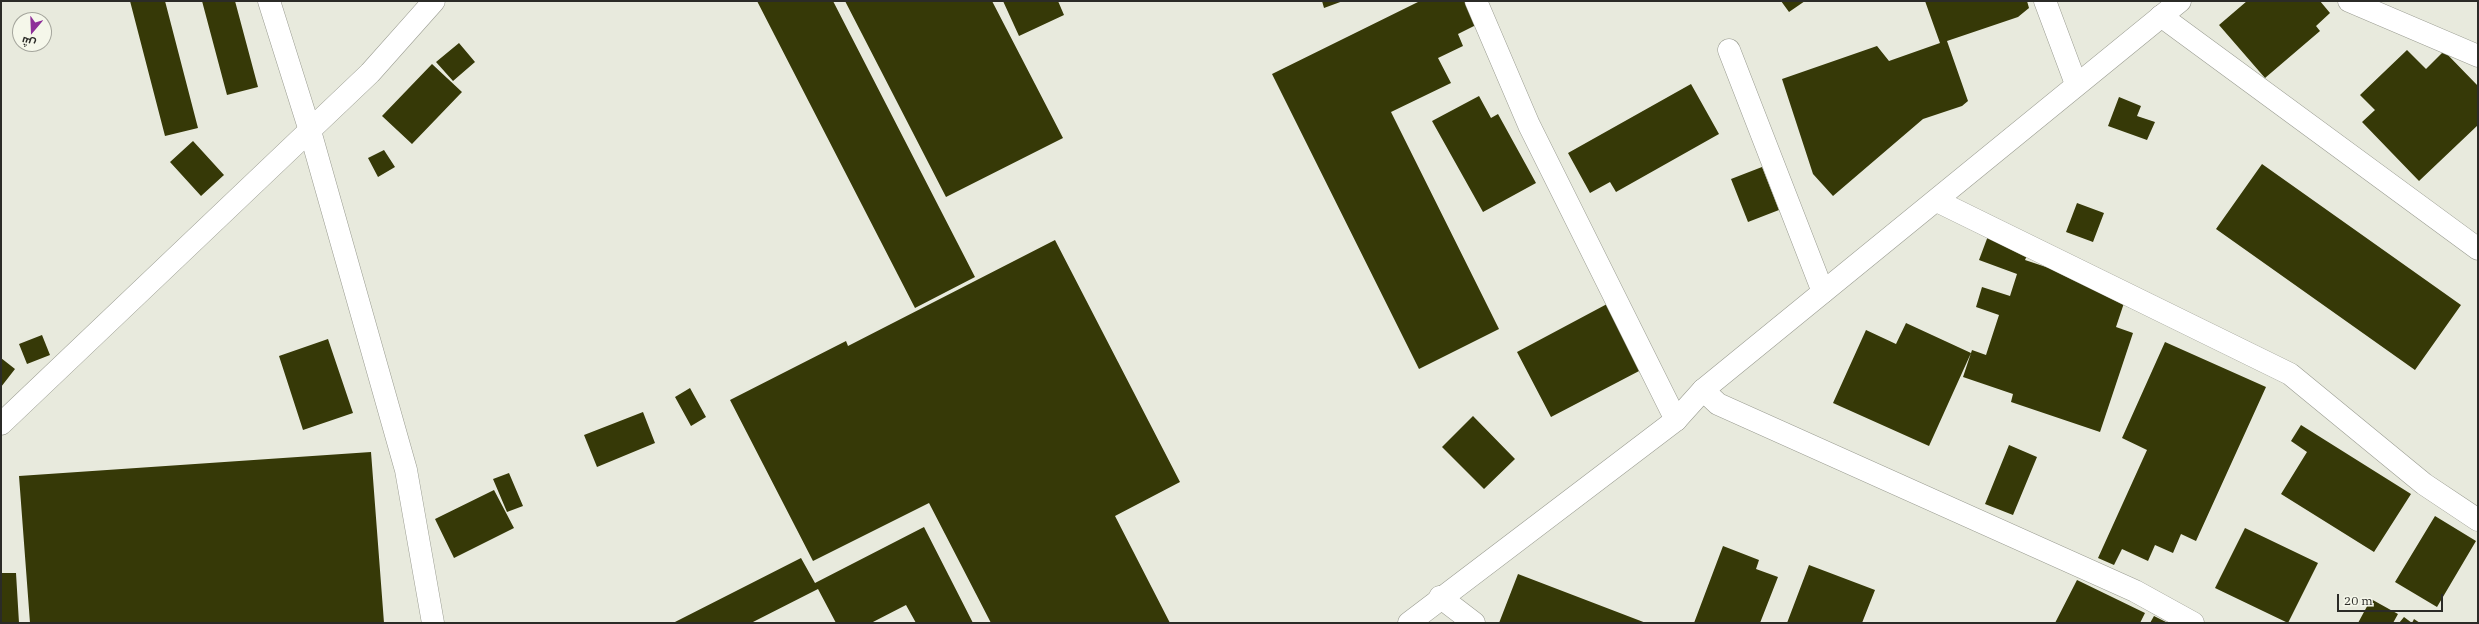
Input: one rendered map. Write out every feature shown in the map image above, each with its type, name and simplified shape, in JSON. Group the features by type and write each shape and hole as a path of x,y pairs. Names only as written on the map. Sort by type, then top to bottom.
{"street":[{"path":"269,1 310,131 406,470 433,623"},
{"path":"1,424 370,73 434,1"},
{"path":"1476,1 1529,125 1676,420"},
{"path":"2045,1 2076,84"},
{"path":"1409,623 1440,597 1676,420 1703,390 1823,292 1937,202 2076,84 2180,1"},
{"path":"2349,1 2478,56"},
{"path":"2161,16 2478,249"},
{"path":"1729,50 1823,292"},
{"path":"1937,202 2290,374 2424,484 2478,520"},
{"path":"1703,390 1718,404 2135,591 2193,623"},
{"path":"1440,597 1474,623"}],"building":[{"path":"130,1 165,1 198,128 165,136"},
{"path":"202,1 235,1 258,87 227,95"},
{"path":"757,1 833,1 975,277 915,308"},
{"path":"845,1 992,1 1063,138 946,197"},
{"path":"1003,1 1058,1 1064,15 1019,36"},
{"path":"1322,1 1343,1 1324,8"},
{"path":"1420,1 1466,1 1478,24 1458,34 1463,46 1438,58 1451,83 1391,112 1499,329 1419,369 1272,74"},
{"path":"1781,1 1805,1 1789,12"},
{"path":"1925,1 2027,1 2029,8 2018,17 1947,41 1968,101 1962,106 1923,119 1833,196 1813,174 1782,79 1877,46 1889,61 1940,43"},
{"path":"2247,1 2320,1 2330,13 2316,26 2320,31 2265,78 2219,25"},
{"path":"459,43 475,62 453,81 436,62"},
{"path":"2407,50 2426,69 2444,51 2478,86 2478,125 2419,181 2362,122 2375,110 2360,95"},
{"path":"432,64 462,92 412,144 382,116"},
{"path":"1691,84 1719,134 1616,192 1610,182 1590,193 1568,153"},
{"path":"1479,96 1491,118 1498,114 1536,183 1483,212 1432,121"},
{"path":"2119,97 2141,106 2137,116 2155,122 2147,140 2108,126"},
{"path":"193,141 224,175 201,196 170,162"},
{"path":"384,150 395,167 378,177 368,158"},
{"path":"2262,164 2461,305 2415,370 2216,229"},
{"path":"1762,167 1779,210 1748,222 1731,179"},
{"path":"2077,203 2104,213 2093,242 2066,232"},
{"path":"1988,236 2029,251 2025,260 2127,294 2116,327 2133,333 2100,432 2011,402 2013,394 1963,377 1972,350 1986,355 1999,315 1976,307 1982,287 2010,296 2017,274 1979,260"},
{"path":"1055,240 1180,482 1115,516 1170,623 991,623 929,503 813,561 730,400 846,341 848,346"},
{"path":"1607,304 1641,370 1551,417 1517,352"},
{"path":"1906,323 1971,353 1929,446 1833,403 1866,330 1896,344"},
{"path":"42,335 50,355 27,364 19,344"},
{"path":"328,339 353,413 303,430 279,356"},
{"path":"2165,342 2266,387 2196,541 2181,534 2173,553 2155,545 2148,561 2122,549 2114,565 2098,558 2147,450 2122,438"},
{"path":"1,358 15,369 1,387"},
{"path":"690,388 706,417 691,426 675,397"},
{"path":"643,412 655,443 597,467 584,435"},
{"path":"1473,416 1515,459 1484,489 1442,447"},
{"path":"2301,425 2411,494 2374,552 2281,494 2307,452 2291,441"},
{"path":"2009,445 2037,457 2013,515 1985,504"},
{"path":"371,452 384,623 30,623 19,476"},
{"path":"509,473 523,506 507,512 493,479"},
{"path":"494,490 514,528 454,558 435,519"},
{"path":"2435,516 2476,541 2437,607 2395,582"},
{"path":"924,527 973,623 916,623 906,605 871,623 836,623 818,589 751,623 673,623 801,558 815,583"},
{"path":"2245,528 2318,563 2288,623 2215,588"},
{"path":"1723,546 1759,560 1756,569 1778,577 1760,623 1694,623"},
{"path":"1809,565 1875,590 1862,623 1787,623"},
{"path":"1,573 16,573 19,623 1,623"},
{"path":"1518,574 1646,623 1499,623"},
{"path":"2077,580 2145,613 2140,623 2055,623"},
{"path":"2371,599 2398,614 2393,623 2358,623"},
{"path":"2154,616 2168,623 2150,623"},
{"path":"2404,617 2412,623 2399,623"},
{"path":"2414,619 2420,623 2412,623"}]}
